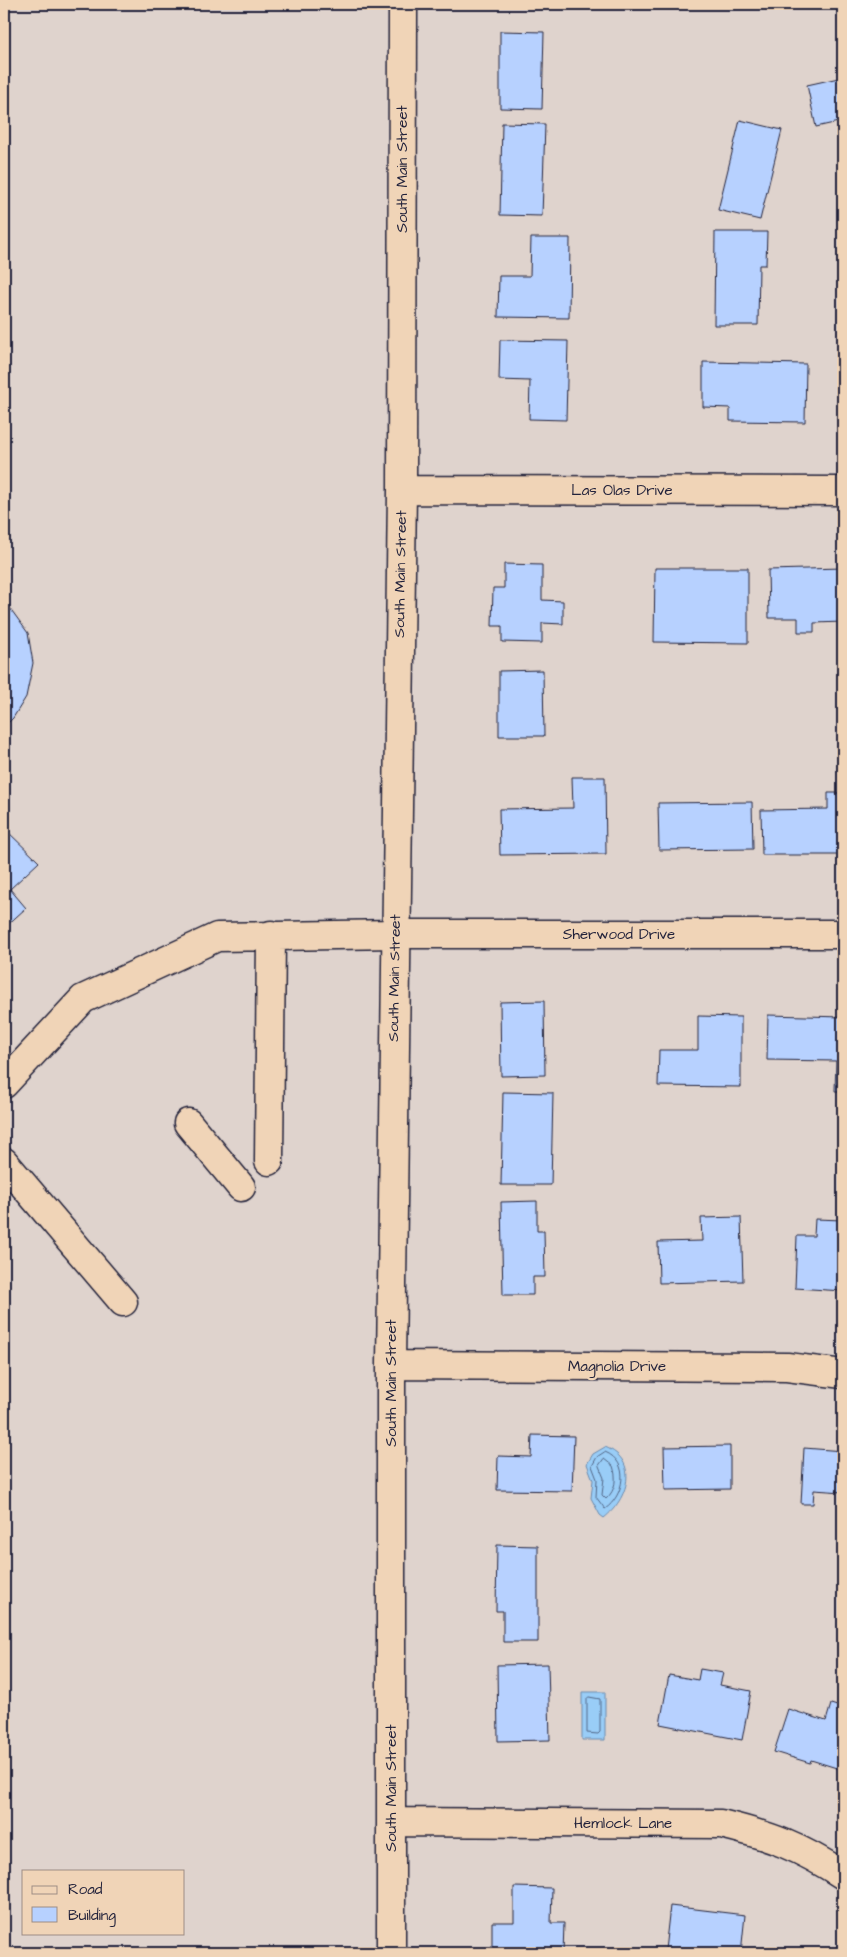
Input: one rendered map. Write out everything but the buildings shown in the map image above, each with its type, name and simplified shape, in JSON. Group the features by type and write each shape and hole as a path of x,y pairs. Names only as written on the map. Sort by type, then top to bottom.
{"street":[{"name":"South Main Street","path":"390,1953 391,1365 402,490 403,4"},
{"name":"Las Olas Drive","path":"402,490 843,491"},
{"name":"Sherwood Drive","path":"4,1084 83,999 217,937 395,934 843,934"},
{"path":"269,1161 271,935"},
{"path":"188,1123 242,1187"},
{"path":"4,1162 123,1302"},
{"name":"Magnolia Drive","path":"391,1365 787,1367 843,1374"},
{"name":"Hemlock Lane","path":"391,1822 721,1824 764,1834 809,1853 843,1875"}],"water":[{"path":"605,1447 616,1453 623,1461 627,1481 619,1501 604,1518 600,1515 591,1498 593,1480 587,1464 593,1454"},
{"path":"582,1692 605,1692 605,1740 582,1740"}]}
